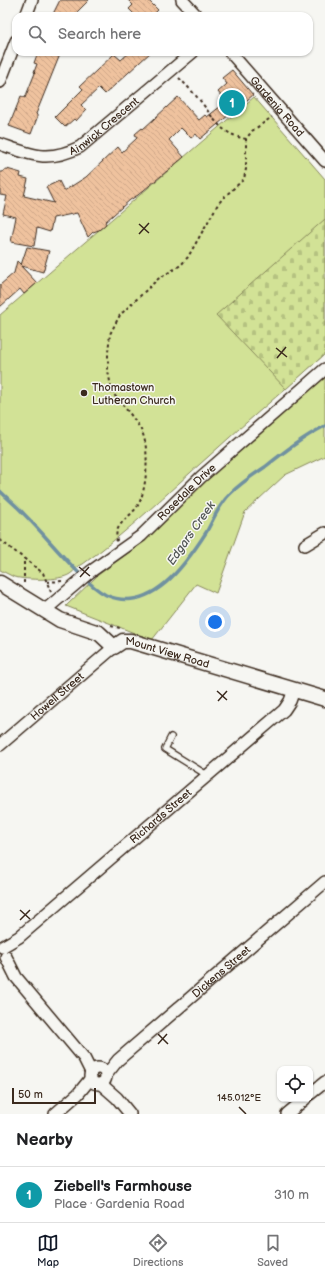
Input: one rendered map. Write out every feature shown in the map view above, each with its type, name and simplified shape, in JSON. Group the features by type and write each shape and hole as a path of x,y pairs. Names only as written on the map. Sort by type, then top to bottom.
{"street":[{"path":"28,12 32,0"},
{"path":"182,0 193,12"},
{"path":"0,82 12,51"},
{"name":"Ainwick Crescent","path":"0,144 32,155 58,156 75,150 88,141 188,56"},
{"name":"Gardenia Road","path":"234,56 325,161"},
{"name":"Rosedale Drive","path":"44,611 90,572 141,536 212,467 325,369"},
{"path":"305,545 325,533"},
{"name":"Mount View Road","path":"0,583 60,620 99,633 114,647 123,641 131,641 325,699"},
{"name":"Howell Street","path":"0,745 114,647"},
{"name":"Richards Street","path":"2,955 19,937 288,706 294,690"},
{"name":"Dickens Street","path":"55,1114 325,882"},
{"path":"2,955 16,977 130,1114"},
{"path":"313,1092 325,1082"},
{"path":"287,1114 301,1102"}],"lane":[{"path":"171,737 165,749 207,775"}],"path":[{"path":"179,78 221,128 236,137 246,139"},
{"path":"113,543 117,540 116,532 118,527 136,508 141,499 146,476 144,437 141,430 112,392 110,385 108,371 110,334 120,315 127,308 158,279 185,262 218,204 244,179 246,169 246,139 252,131 281,110"},
{"path":"0,540 42,573 47,582 64,581"},
{"path":"20,595 24,581 24,558"}],"green space":[{"path":"254,97 325,179 325,354 132,526 70,574 51,579 27,579 14,577 0,570 0,315"},
{"path":"325,219 325,354 286,389 216,315"},
{"path":"325,374 325,456 285,475 245,512 216,593 196,584 152,640 66,606 98,575 132,550 205,481"}],"building":[{"path":"60,0 89,0 77,12 54,12"},
{"path":"128,0 148,0 158,10 156,12 132,12 129,9 133,5"},
{"path":"37,56 59,56 36,114 37,118 31,134 9,126 21,96 25,98 35,73 37,64 34,63"},
{"path":"112,56 116,56 121,60 126,56 147,56 105,94 99,88 81,105 86,110 76,121 74,119 65,127 55,117 83,89 80,86"},
{"path":"232,70 253,95 200,139 196,134 191,138 181,128 169,140 184,157 130,200 105,222 106,224 99,230 93,232 88,237 77,213 53,218 50,232 37,228 34,246 11,242 16,217 3,214 7,196 0,195 0,172 7,169 21,173 20,177 28,179 24,196 54,203 46,187 59,181 64,191 86,177 118,147 122,152 137,138 135,134 142,128 143,129 178,97 199,120 205,115 207,117 226,102 218,92 227,84 222,78"},
{"path":"27,247 49,251 43,272 21,266 37,283 24,294 20,289 0,307 0,285 14,273 17,261 21,265"}],"waterway":[{"name":"Edgars Creek","path":"0,491 94,587 106,595 122,599 138,598 152,592 166,583 178,571 189,558 207,531 224,501 235,489 294,445 325,426"}],"place":[{"name":"Ziebell's Farmhouse","path":"232,103"},
{"name":"Thomastown Lutheran Church","path":"84,393"}]}
